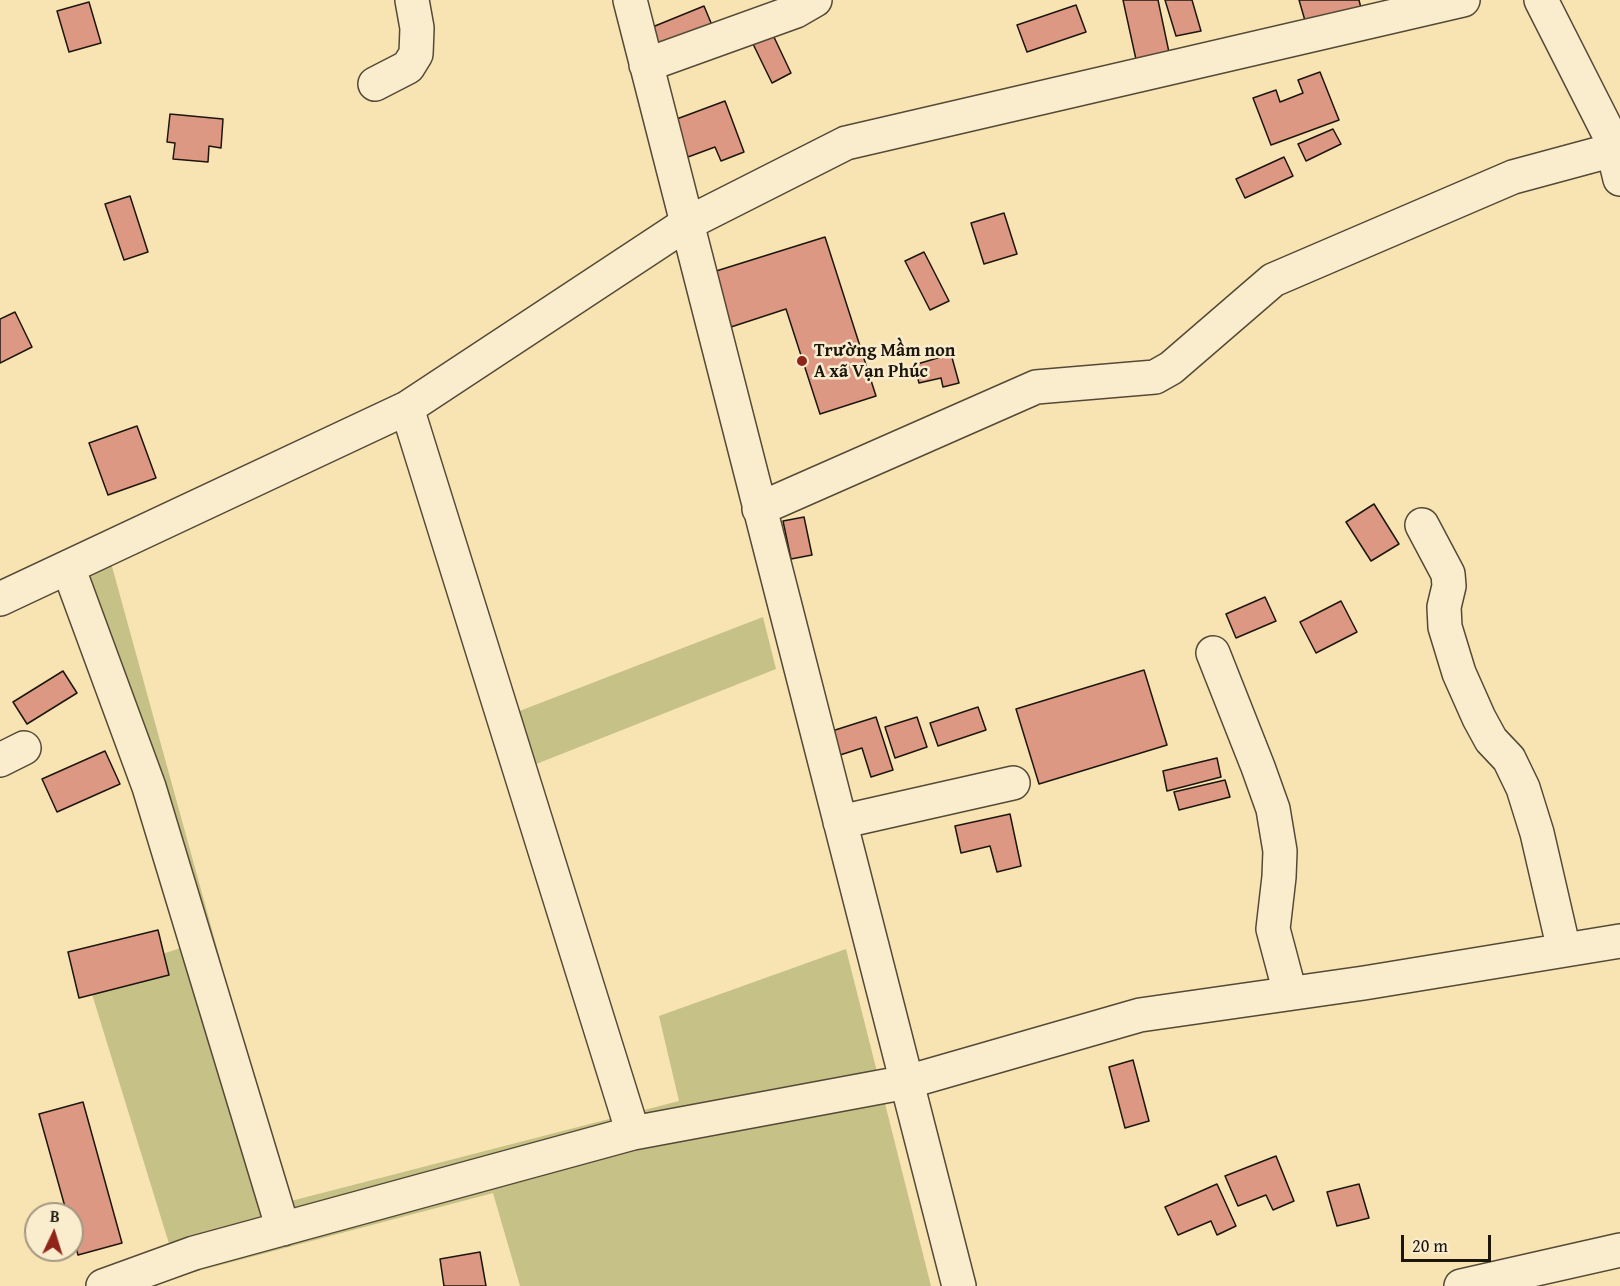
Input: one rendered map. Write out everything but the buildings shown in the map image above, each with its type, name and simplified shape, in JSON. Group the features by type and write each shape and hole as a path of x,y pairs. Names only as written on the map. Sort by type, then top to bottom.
{"street":[{"path":"375,84 408,67 416,54 417,28 412,0"},
{"path":"630,0 960,1286"},
{"path":"646,65 796,11 815,0"},
{"path":"0,599 407,408 686,224 846,143 1463,0"},
{"path":"759,509 1036,387 1155,377 1171,368 1273,280 1513,177 1616,164 1609,134 1541,0"},
{"path":"407,408 633,1133"},
{"path":"1422,525 1448,574 1449,586 1444,607 1445,627 1459,673 1491,740 1509,759 1523,788 1537,833 1564,950"},
{"path":"68,567 149,787 283,1229"},
{"path":"1213,654 1273,809 1280,851 1273,929 1290,993"},
{"path":"840,822 1013,783"},
{"path":"103,1286 194,1253 633,1133 907,1082 1140,1015 1620,941"},
{"path":"1461,1286 1620,1251"}],"shaded area":[{"path":"108,552 287,1202 679,1101 659,1016 846,949 931,1286 520,1286 493,1193 179,1276 87,978 187,946 80,564"},
{"path":"763,617 776,669 511,774 491,722"}],"place":[{"name":"Trường Mầm non A xã Vạn Phúc","path":"802,361"}]}
